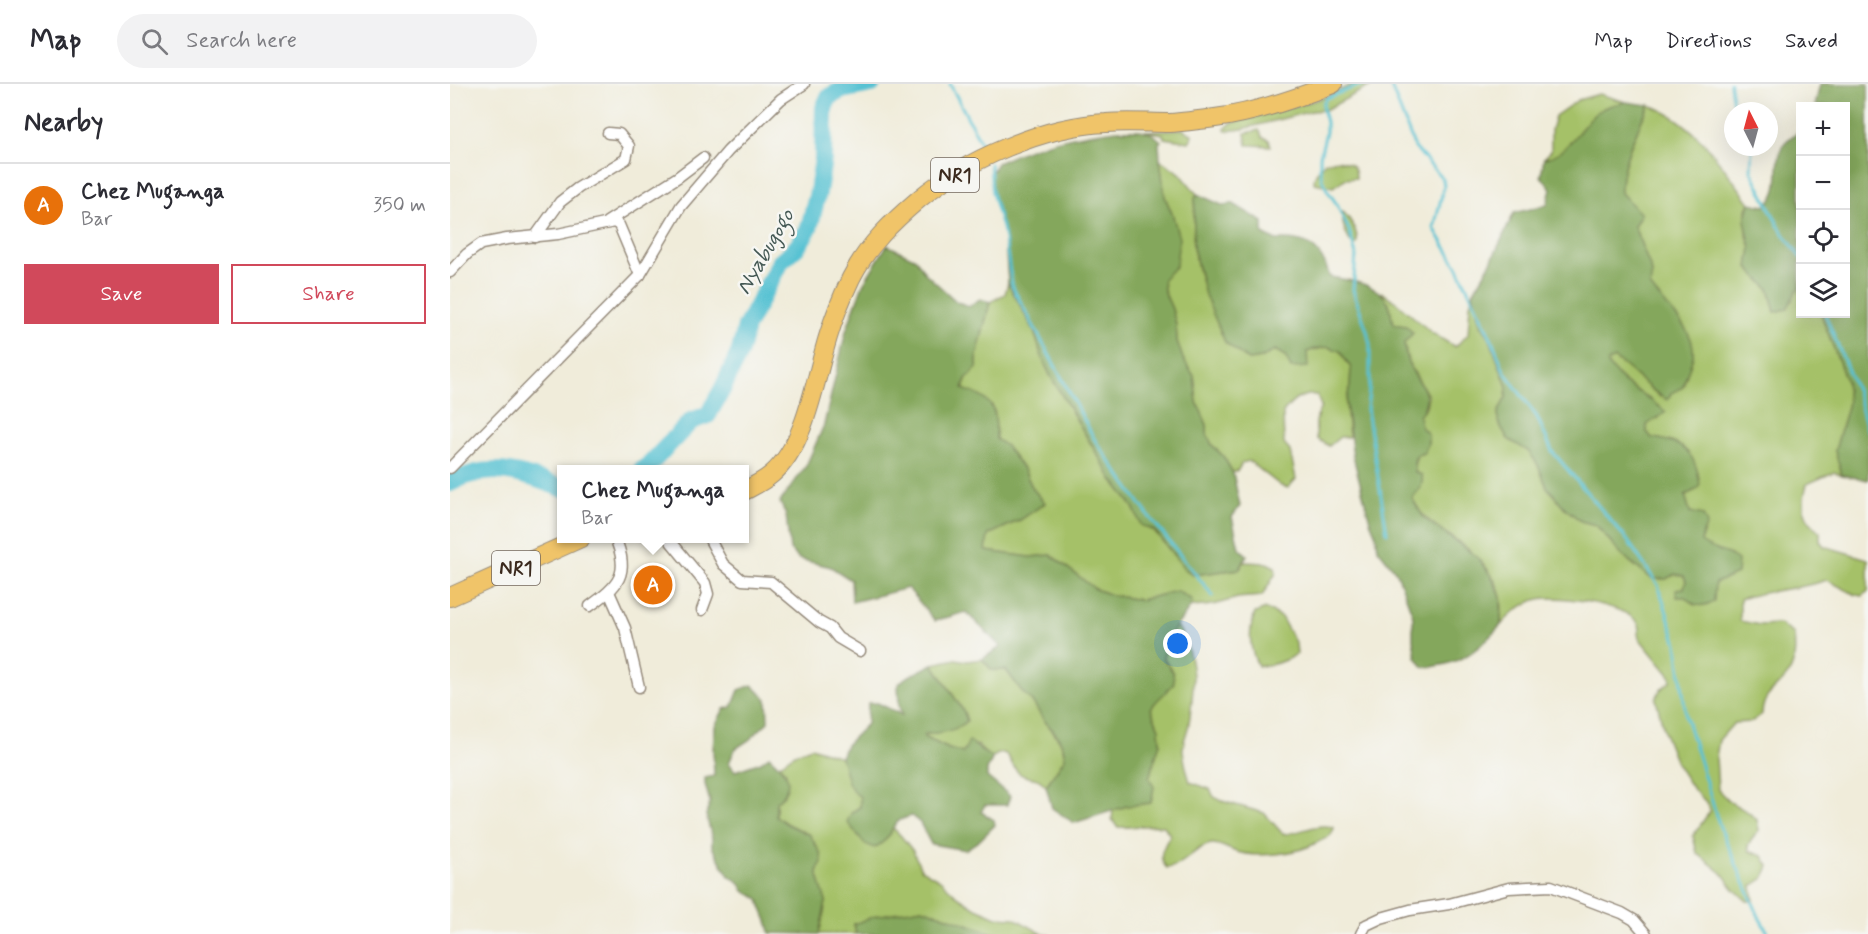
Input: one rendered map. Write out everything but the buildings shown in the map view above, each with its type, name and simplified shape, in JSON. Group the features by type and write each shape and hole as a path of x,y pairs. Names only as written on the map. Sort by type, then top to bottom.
{"highway":[{"name":"NR1","path":"749,488 772,474 793,444 805,415 838,307 867,250 921,197 947,179 987,157 1028,139 1058,130 1105,123 1170,123 1218,118 1299,97 1333,84"},
{"name":"NR1","path":"450,597 570,543"}],"street":[{"path":"450,468 640,275 681,206 728,151 781,99 804,84"},
{"path":"535,237 560,202 578,188 626,159 629,146 619,134 608,133"},
{"path":"606,223 678,177 703,158"},
{"path":"450,272 467,254 481,244 507,238 535,237 590,228 614,222 619,225 640,275"},
{"path":"590,606 618,583 623,567 617,543"},
{"path":"672,543 705,583 708,594 702,610"},
{"path":"712,543 723,564 742,580 771,582 819,622 830,628 838,638 860,651"},
{"path":"609,592 625,628 639,687"},
{"path":"1362,934 1366,925 1410,910 1449,904 1509,888 1551,886 1622,913 1634,920 1646,934"}],"green space":[{"path":"1354,84 1374,84 1325,110 1312,111 1243,129 1227,131 1225,129 1231,123 1316,100"},
{"path":"1820,84 1868,84 1868,480 1842,475 1835,451 1848,403 1846,381 1822,318 1850,318 1850,102 1816,102"},
{"path":"1599,94 1626,102 1599,111 1566,147 1544,158 1551,151 1551,130 1555,116 1578,100"},
{"path":"1626,102 1649,105 1626,159 1621,193 1641,214 1634,226 1652,272 1650,286 1685,328 1693,346 1693,356 1683,387 1671,393 1668,400 1614,358 1608,362 1608,365 1625,383 1666,412 1647,425 1647,432 1652,438 1680,446 1691,457 1700,485 1696,490 1685,495 1690,512 1703,515 1707,524 1701,542 1738,560 1737,574 1715,583 1714,601 1706,605 1695,605 1685,597 1677,597 1676,589 1684,588 1686,581 1684,576 1675,574 1666,579 1653,579 1623,556 1596,525 1581,521 1565,508 1547,487 1537,463 1528,451 1508,439 1498,422 1498,413 1506,397 1507,387 1489,336 1480,324 1473,293 1489,266 1514,213 1547,205 1551,189 1541,176 1544,158 1566,147 1599,111"},
{"path":"1649,105 1680,121 1706,146 1750,203 1747,209 1747,236 1751,248 1748,268 1769,289 1775,312 1787,308 1796,292 1796,318 1822,318 1846,381 1848,403 1835,451 1842,475 1834,472 1807,484 1804,511 1820,532 1820,541 1824,546 1868,559 1868,591 1863,596 1856,595 1827,580 1740,599 1740,621 1760,625 1779,624 1794,634 1795,643 1790,671 1769,695 1763,706 1762,714 1751,722 1734,723 1719,740 1716,757 1718,790 1730,802 1757,820 1759,830 1748,845 1749,851 1763,856 1769,866 1764,878 1752,886 1754,901 1747,901 1722,873 1697,853 1693,836 1710,811 1708,804 1692,788 1676,763 1666,738 1656,699 1660,690 1671,681 1671,677 1639,638 1640,628 1635,620 1625,613 1596,603 1549,598 1539,599 1523,606 1501,625 1501,597 1487,569 1464,546 1427,519 1412,498 1421,487 1415,471 1417,455 1424,453 1428,444 1428,434 1421,427 1419,416 1426,407 1428,396 1408,362 1404,343 1393,324 1389,305 1381,292 1432,333 1455,347 1468,334 1473,293 1480,324 1489,336 1507,387 1506,397 1498,413 1508,439 1528,450 1537,463 1547,487 1565,508 1581,521 1596,525 1623,556 1645,574 1666,579 1675,574 1684,576 1685,594 1694,605 1715,583 1731,555 1710,549 1701,542 1703,533 1690,512 1685,495 1696,490 1687,452 1675,443 1652,438 1647,432 1647,425 1659,418 1648,398 1625,383 1608,365 1613,358 1637,375 1660,397 1683,387 1693,355 1650,286 1652,272 1634,226 1640,214 1621,193 1623,171"},
{"path":"1183,129 1193,135 1189,142 1164,138 1163,134 1145,131"},
{"path":"1117,130 1146,131 1161,141 1159,143 1160,160 1165,197 1179,238 1176,266 1163,279 1164,291 1172,309 1177,341 1183,359 1194,376 1197,402 1207,425 1207,434 1212,445 1223,456 1233,473 1240,506 1232,517 1239,548 1247,555 1240,569 1193,575 1184,568 1155,531 1141,525 1133,507 1112,479 1051,377 1034,331 1008,283 1005,238 992,192 991,173 997,163 1056,141"},
{"path":"1259,130 1263,138 1269,140 1271,146 1247,145 1245,133"},
{"path":"1796,134 1796,292 1787,309 1775,312 1769,289 1748,268 1751,248 1745,220 1750,203 1765,206 1775,193 1778,163 1782,147"},
{"path":"1160,160 1180,173 1197,194 1193,248 1199,273 1225,342 1248,360 1262,358 1275,350 1285,356 1328,347 1340,351 1351,368 1346,403 1349,437 1340,437 1329,446 1317,439 1316,422 1321,407 1317,395 1306,395 1297,399 1283,413 1284,444 1290,451 1296,479 1288,488 1281,486 1249,461 1242,463 1233,473 1223,456 1212,445 1207,434 1207,425 1197,402 1194,376 1183,359 1177,341 1172,309 1164,291 1163,279 1170,270 1173,216 1165,197"},
{"path":"1338,160 1352,165 1356,178 1345,179 1333,187 1314,183 1316,174 1325,162"},
{"path":"1197,194 1224,206 1232,203 1263,222 1263,234 1269,237 1309,245 1319,253 1330,277 1364,284 1379,292 1389,305 1393,324 1406,326 1413,333 1404,343 1407,360 1426,394 1424,408 1419,416 1421,427 1428,434 1428,444 1424,453 1417,455 1414,461 1415,472 1422,475 1422,482 1412,498 1424,518 1477,557 1492,577 1501,597 1501,625 1467,655 1447,664 1423,667 1416,657 1413,616 1397,573 1378,549 1353,456 1346,403 1351,368 1340,351 1328,347 1315,349 1307,352 1308,367 1291,368 1285,356 1275,350 1262,358 1248,360 1225,342 1205,295 1193,247"},
{"path":"1343,212 1354,227 1357,244 1353,245 1346,234 1342,220"},
{"path":"887,245 916,259 925,273 957,302 969,306 980,299 990,302 977,355 977,368 966,379 963,389 981,397 991,406 994,412 996,439 1006,446 1024,470 1033,489 1045,503 1020,520 988,535 986,551 1030,557 1051,555 1095,589 1111,595 1140,600 1177,591 1192,600 1191,606 1168,638 1163,658 1173,672 1174,683 1151,709 1159,729 1160,743 1149,778 1154,787 1151,803 1127,806 1074,823 1052,808 1046,786 1065,758 1063,746 1032,701 1006,670 992,670 982,659 1001,647 966,612 935,621 908,588 852,602 851,580 831,567 799,559 790,550 786,515 780,502 806,466 824,425 846,331 863,284"},
{"path":"1008,283 1034,331 1051,377 1112,479 1133,507 1141,525 1154,531 1184,568 1193,575 1239,569 1244,562 1267,563 1275,567 1276,573 1262,596 1238,598 1204,606 1191,606 1192,600 1177,591 1140,600 1111,595 1095,589 1051,555 1030,557 986,551 988,535 1020,520 1045,503 1033,489 1024,470 1006,446 996,439 995,414 992,405 963,389 966,379 977,368 977,355 990,302 1005,294"},
{"path":"1266,609 1281,617 1296,644 1297,654 1278,663 1258,666 1251,646 1250,633 1255,613"},
{"path":"1177,625 1188,650 1193,673 1191,709 1183,747 1190,782 1210,789 1214,797 1222,801 1264,813 1283,834 1329,826 1334,828 1328,837 1300,849 1267,855 1246,854 1211,844 1199,849 1179,864 1167,868 1162,856 1170,835 1164,826 1117,827 1112,819 1113,810 1127,806 1149,778 1160,743 1159,729 1151,709 1173,672 1163,658 1168,638"},
{"path":"956,659 967,661 982,659 992,670 1006,670 1035,704 1042,718 1060,742 1065,758 1046,786 1035,778 1019,773 1004,753 993,757 987,756 978,745 963,754 924,737 925,734 934,734 964,712 933,664"},
{"path":"933,664 964,712 967,721 952,730 925,734 924,737 963,753 969,741 993,757 987,770 987,777 1010,796 1007,805 985,805 981,812 994,820 995,825 980,840 965,850 931,844 920,823 912,816 899,821 886,839 875,848 865,844 847,822 852,812 860,807 860,797 848,782 841,757 846,745 867,724 868,703 878,703 902,715 898,685 905,678"},
{"path":"752,685 767,699 768,722 749,740 735,749 729,763 735,771 761,762 769,756 787,778 787,789 776,802 776,816 810,835 821,854 822,862 818,869 818,876 826,902 819,934 770,933 759,899 744,891 739,882 729,876 712,847 706,815 710,802 705,778 714,776 715,726 724,709 732,707 739,690"},
{"path":"811,747 841,757 850,783 860,797 860,807 852,812 886,839 892,827 913,851 921,869 940,880 956,895 976,908 997,917 1014,918 1043,934 995,934 922,908 876,916 854,924 856,934 819,934 826,902 810,835 776,817 776,802 784,795 786,772 779,765 796,753"},
{"path":"922,908 995,934 856,934 854,924 876,916"}],"waterway":[{"name":"Nyabugogo","path":"648,465 691,421 708,415 740,351 746,327 780,262 797,247 809,228 818,192 823,159 824,108 829,97 842,90 872,84"},
{"path":"950,84 983,147"},
{"path":"1363,84 1326,98 1323,103 1326,132 1320,156 1320,167 1327,190 1349,230 1356,255 1353,290 1370,345 1367,409 1387,533"},
{"path":"1390,84 1415,148 1443,179 1444,186 1434,228 1457,266 1504,371 1537,417 1552,451 1628,541 1658,585 1677,644 1686,717 1720,827 1760,919 1769,934"},
{"path":"1730,84 1733,102"},
{"path":"1752,156 1751,170 1778,225 1796,251"},
{"path":"990,164 992,192 1005,238 1012,286 1096,442 1148,515 1213,596"},
{"path":"1827,318 1857,392 1868,431"},
{"name":"Nyabugogo","path":"450,483 465,476 492,471 519,474 557,486"}],"place":[{"name":"Chez Muganga","path":"653,585"}]}
